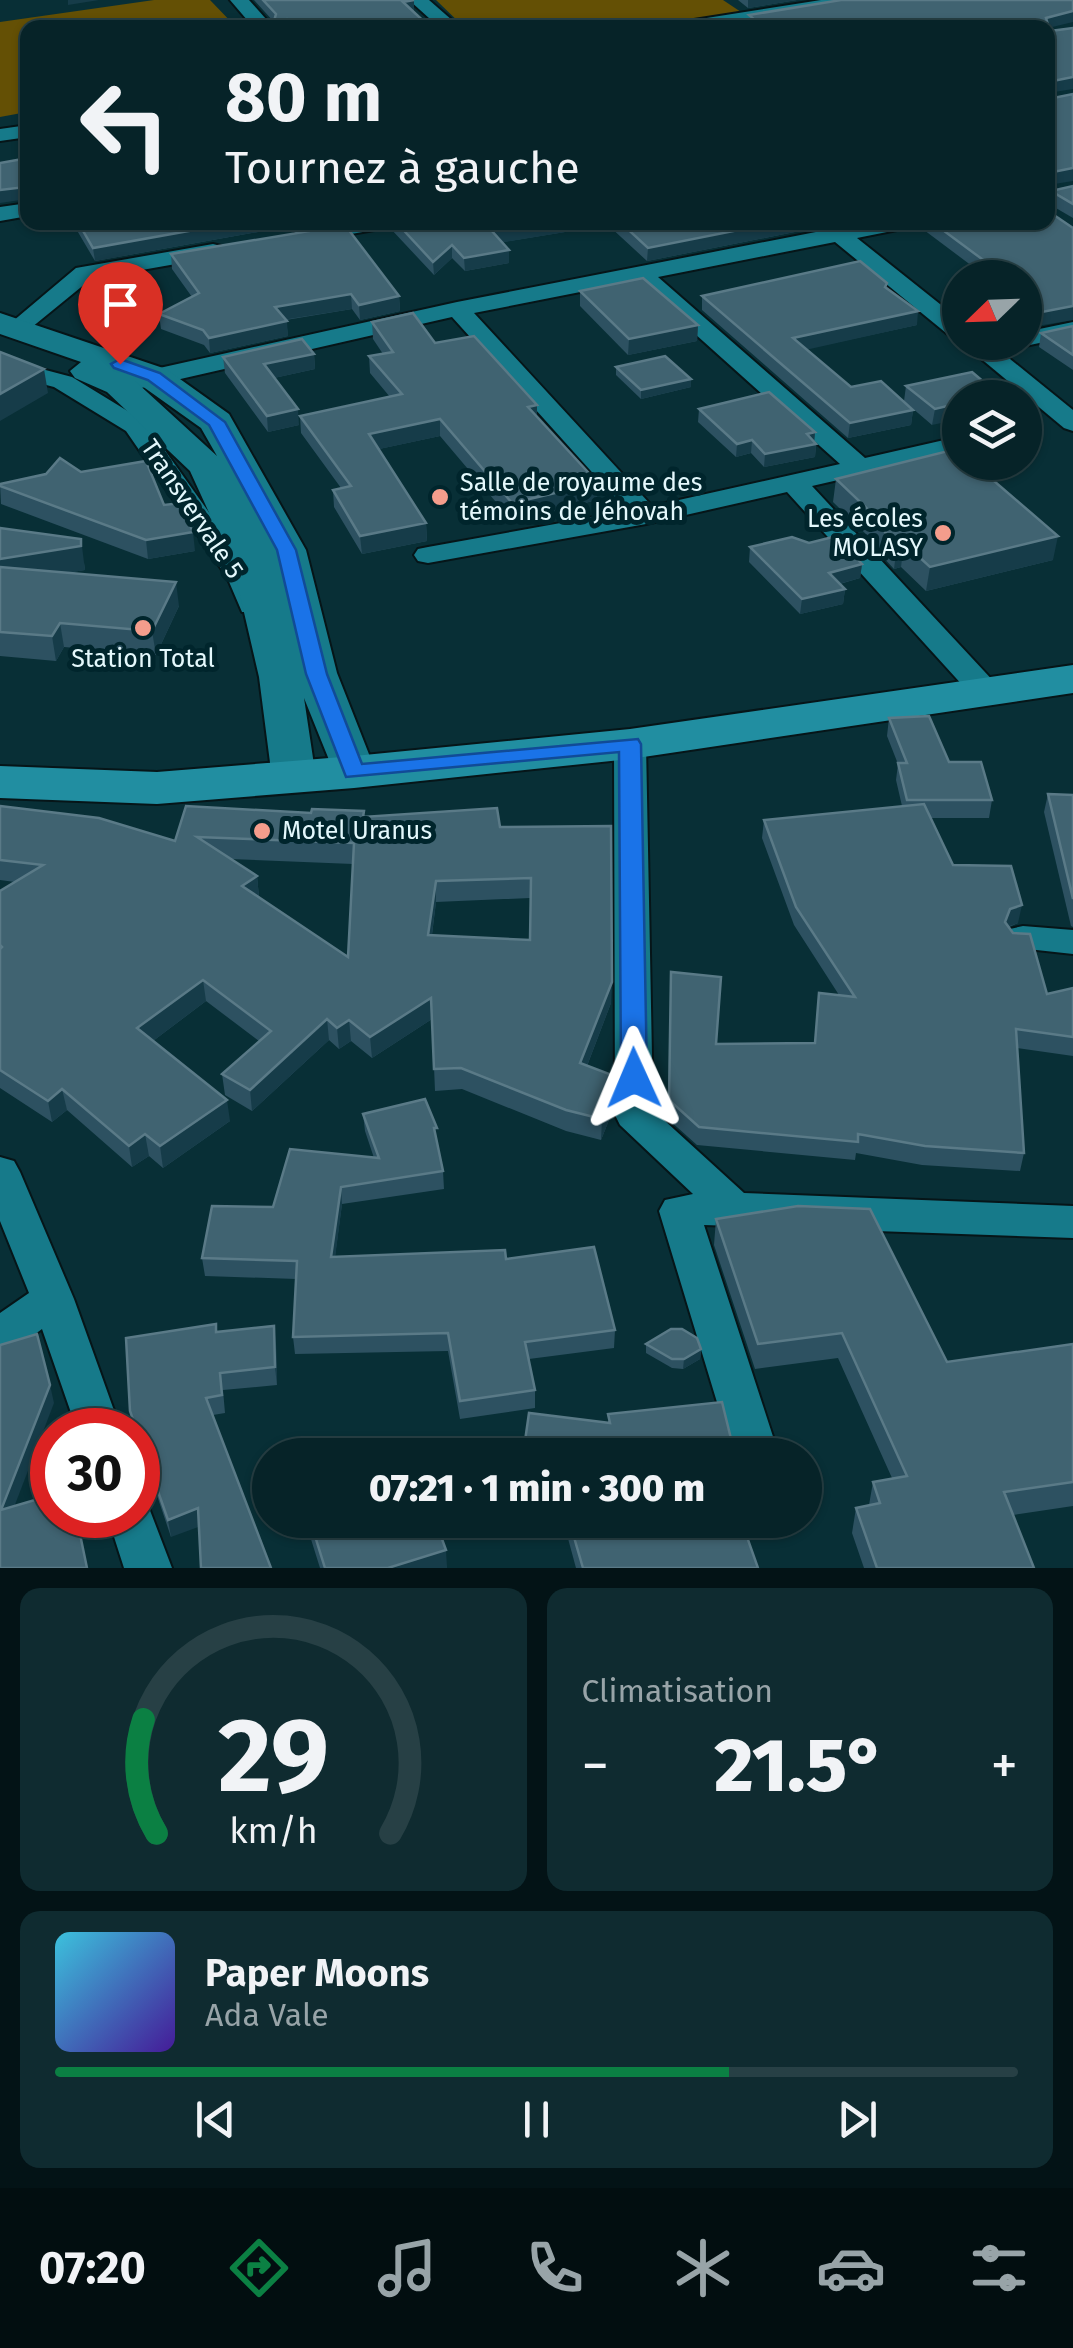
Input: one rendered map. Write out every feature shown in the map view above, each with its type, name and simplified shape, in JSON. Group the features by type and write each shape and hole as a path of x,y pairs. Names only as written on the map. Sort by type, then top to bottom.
{"main road":[{"name":"Transvervale 5","path":"6,331 82,369 136,381 216,422 286,550 316,674 354,772"},
{"name":"Transvervale 5","path":"136,381 206,466 254,565 280,677 294,778"},
{"path":"0,782 157,788 294,778 630,744 1073,678"}],"street":[{"path":"239,0 258,20"},
{"path":"418,0 442,20"},
{"path":"731,20 855,0"},
{"path":"288,238 334,230"},
{"path":"136,381 828,230"},
{"path":"833,230 942,318"},
{"path":"6,331 84,274 232,248"},
{"path":"640,273 860,468"},
{"path":"457,309 646,516"},
{"path":"1042,335 1073,328"},
{"path":"994,360 1073,424"},
{"name":"Transvervale 5","path":"0,365 63,382 135,426 240,577 280,677"},
{"path":"428,555 646,516 942,449"},
{"path":"794,483 986,692"},
{"path":"630,744 634,1115 734,1208"},
{"path":"1023,938 1073,942"},
{"path":"0,1172 53,1299 91,1408"},
{"path":"751,1438 679,1211 734,1208 1073,1222"},
{"path":"0,1336 53,1299"},
{"path":"138,1538 148,1568"}],"shaded area":[{"path":"154,0 210,0 229,20 20,20 20,113 0,117 0,22"},
{"path":"436,0 723,0 744,14 702,20 457,20"}],"building":[{"path":"263,0 414,0 403,2 422,20 274,20 276,14"},
{"path":"841,0 1073,0 1073,11 1047,20 755,20 749,15"},
{"path":"1073,28 1073,77 1055,81 1055,30"},
{"path":"1073,94 1073,168 1055,172 1055,98"},
{"path":"20,159 20,188 0,190 0,163"},
{"path":"1073,186 1073,204 1055,193 1055,190"},
{"path":"1055,216 1073,228 1073,306 1042,312 1042,260 983,260 943,230 1055,230"},
{"path":"83,230 194,230 93,248"},
{"path":"315,230 349,230 399,296 359,305 351,294 275,307 287,321 209,338 203,330 159,314 199,293 171,254"},
{"path":"403,230 498,230 492,231 509,250 464,258 452,245 433,262"},
{"path":"629,230 739,230 648,248"},
{"path":"860,261 887,283 885,287 918,311 793,338 851,387 881,381 913,410 850,423 702,296"},
{"path":"643,278 698,325 629,339 580,291"},
{"path":"413,313 435,343 474,336 537,405 528,407 598,483 512,503 440,419 369,434 426,523 360,536 333,490 351,486 300,416 402,394 369,356 393,352 372,322"},
{"path":"1073,326 1073,355 1042,334"},
{"path":"302,339 314,354 264,364 298,409 267,416 223,357"},
{"path":"0,352 44,369 0,394"},
{"path":"665,356 691,379 641,390 616,367"},
{"path":"972,372 981,380 942,380 942,407 935,409 906,386"},
{"path":"769,392 815,432 807,434 816,444 765,454 752,440 737,444 699,409"},
{"path":"942,452 942,480 993,480 1058,536 930,567 904,543 897,545 873,519 877,518 836,479"},
{"path":"60,458 81,472 146,461 164,505 181,503 193,532 146,540 0,486 46,474"},
{"path":"0,528 81,539 81,546 0,559"},
{"path":"837,536 862,564 829,573 845,589 802,599 750,547 792,537 809,543"},
{"path":"0,567 176,582 152,631 60,623 52,636 0,632"},
{"path":"929,716 949,762 981,762 992,800 907,800 898,763 907,763 889,718"},
{"path":"1048,794 1073,795 1073,899"},
{"path":"924,804 953,865 1011,866 1022,905 1010,909 1005,922 1013,933 1030,934 1047,994 1073,988 1073,1037 1016,1029 1024,1153 925,1146 858,1134 858,1142 699,1127 669,1100 671,972 721,977 716,1044 815,1043 819,993 855,997 796,907 764,820"},
{"path":"0,806 99,818 175,841 186,806 311,813 312,809 364,811 363,817 497,808 500,827 611,826 612,982 580,1063 612,1075 612,1094 602,1119 566,1110 461,1068 434,1069 431,998 370,1037 349,1020 337,1028 327,1019 250,1090 222,1074 271,1031 203,980 137,1028 227,1100 160,1146 145,1134 129,1146 62,1089 48,1101 0,1070 0,891 43,865 0,860","holes":["197,837 354,843 348,957 242,886 257,876","531,878 530,940 428,935 436,881"]},
{"path":"425,1099 437,1128 443,1171 341,1187 331,1257 505,1250 506,1259 594,1247 615,1330 525,1342 535,1390 460,1401 448,1333 293,1337 297,1261 202,1258 212,1206 273,1207 290,1149 379,1158 363,1114"},
{"path":"798,1206 870,1209 947,1362 1073,1344 1073,1482 1004,1492 1034,1568 877,1568 856,1508 880,1503 873,1482 907,1476 842,1333 758,1344 716,1219"},
{"path":"216,1324 216,1332 274,1326 275,1367 220,1373 222,1395 206,1398 252,1518 252,1538 260,1538 271,1568 201,1568 198,1508 168,1520 160,1497 160,1408 130,1408 126,1338"},
{"path":"671,1329 682,1329 697,1338 701,1349 684,1359 672,1359 646,1344"},
{"path":"37,1334 50,1385 41,1408 30,1408 30,1436 1,1510 30,1501 30,1538 81,1538 87,1568 0,1568 0,1345"},
{"path":"722,1402 731,1438 525,1438 529,1413 610,1423 608,1414"},
{"path":"316,1538 442,1538 446,1550 388,1568 325,1568"},
{"path":"574,1538 747,1538 758,1568 583,1568"}],"place":[{"name":"Salle de royaume des témoins de Jéhovah","path":"440,497"},
{"name":"Les écoles MOLASY","path":"943,533"},
{"name":"Station Total","path":"143,628"},
{"name":"Motel Uranus","path":"262,831"}],"route":[{"path":"120,364 154,376 216,422 286,550 316,674 354,772 630,744 634,1078"}]}
